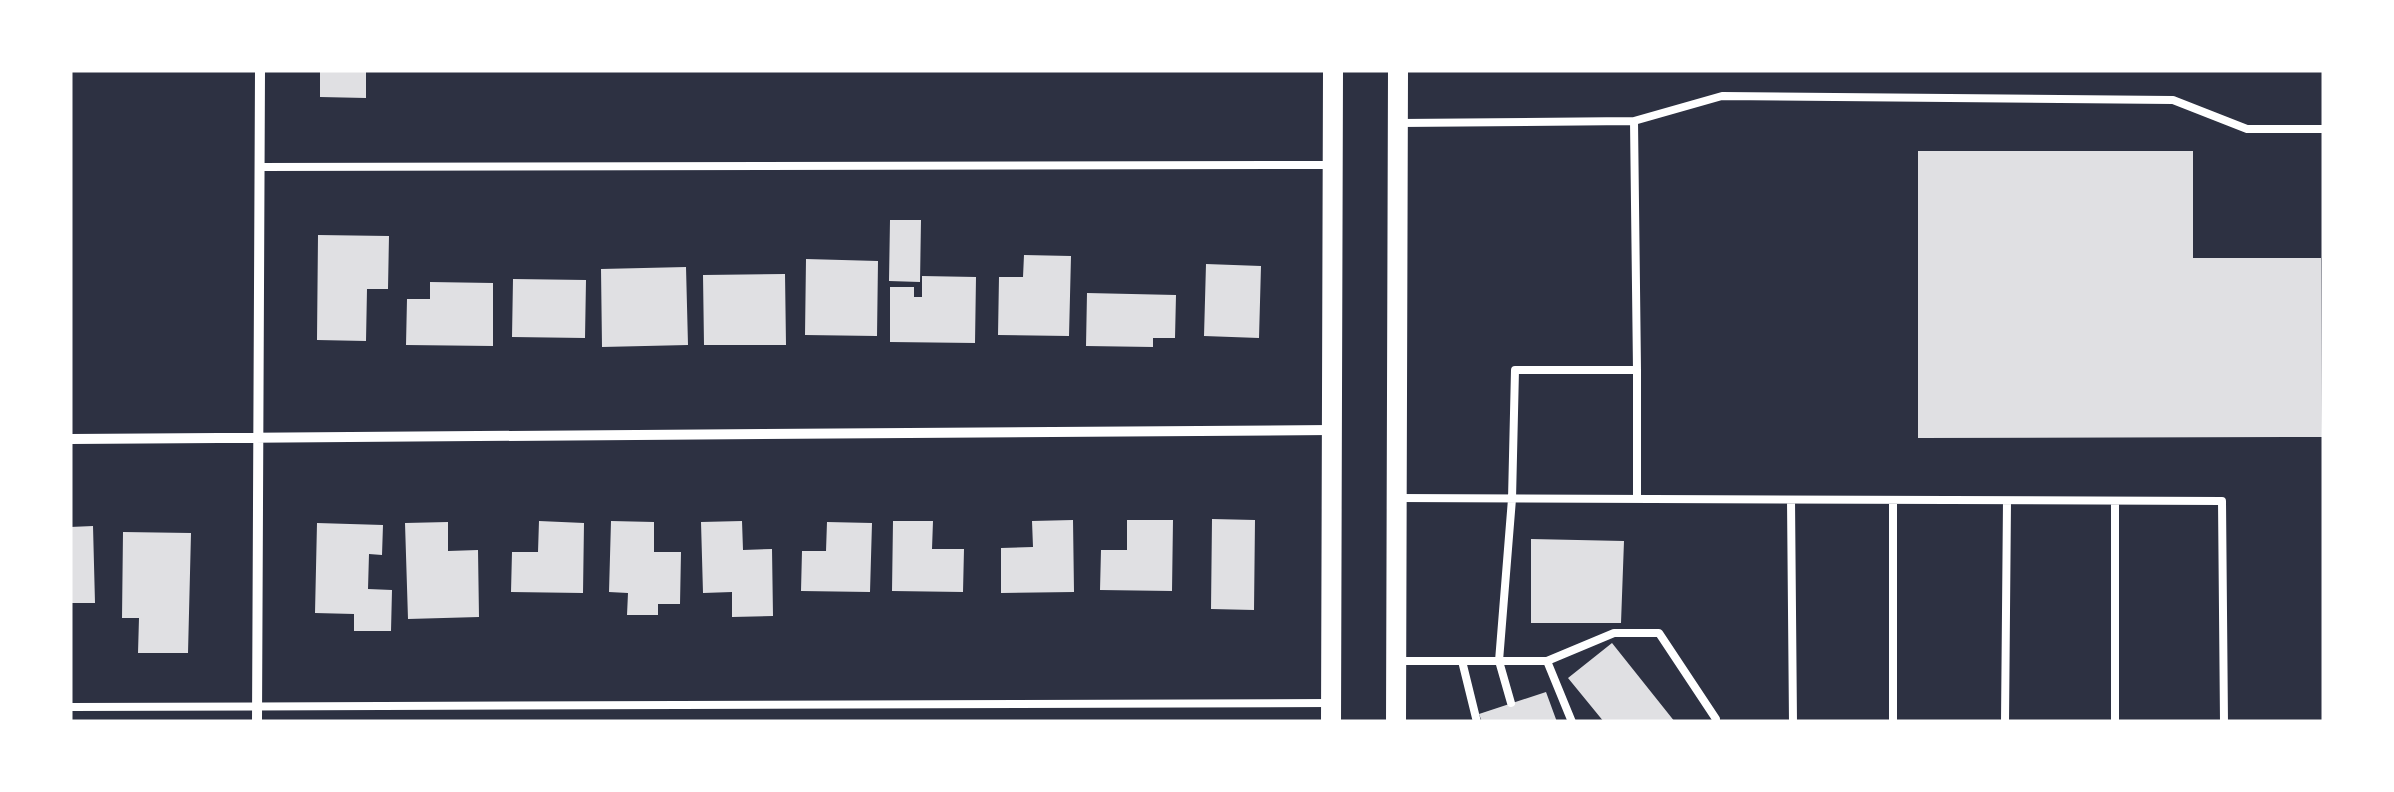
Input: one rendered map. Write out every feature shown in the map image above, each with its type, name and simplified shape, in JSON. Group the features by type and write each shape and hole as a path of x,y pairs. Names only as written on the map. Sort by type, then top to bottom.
{"main road":[{"path":"1331,713 1332,70"},
{"path":"1396,722 1398,70"}],"street":[{"path":"257,722 260,70"},
{"path":"70,439 1332,430"}],"lane":[{"path":"1398,123 1634,121 1722,96 2173,100 2247,129 2324,129"},
{"path":"1634,121 1638,499"},
{"path":"259,167 1332,165"},
{"path":"1512,704 1499,661 1512,499 1515,370 1638,370"},
{"path":"1396,498 2222,501 2224,722"},
{"path":"1791,500 1793,722"},
{"path":"1893,500 1893,722"},
{"path":"2005,722 2007,500"},
{"path":"2116,500 2116,722"},
{"path":"1396,660 1548,661 1614,633 1660,633 1715,722"},
{"path":"1462,661 1477,722"},
{"path":"1548,661 1572,722"},
{"path":"70,707 1331,713"}],"building":[{"path":"320,70 366,70 366,98 320,97"},
{"path":"1918,151 2193,151 2193,258 2321,258 2322,437 1918,438"},
{"path":"890,220 921,220 920,282 889,281"},
{"path":"318,235 389,236 388,289 367,289 366,341 317,340"},
{"path":"1024,255 1071,256 1069,336 998,335 999,277 1023,277"},
{"path":"806,259 878,261 877,336 805,335"},
{"path":"1206,264 1261,266 1259,338 1204,336"},
{"path":"686,267 688,345 602,347 601,269"},
{"path":"785,274 786,345 704,345 703,275"},
{"path":"922,276 976,277 975,343 890,342 890,287 914,287 914,297 922,297"},
{"path":"513,279 586,280 585,338 512,337"},
{"path":"430,282 493,283 493,346 406,345 407,299 430,299"},
{"path":"1087,293 1176,295 1175,338 1153,338 1153,347 1086,346"},
{"path":"1212,519 1255,520 1254,610 1211,609"},
{"path":"1073,520 1074,592 1001,593 1001,548 1033,547 1032,521"},
{"path":"1127,520 1173,520 1172,591 1100,590 1101,550 1127,550"},
{"path":"539,521 584,523 583,593 511,592 512,552 538,552"},
{"path":"611,521 654,522 654,552 681,552 680,604 658,604 658,615 627,615 628,593 609,592"},
{"path":"742,521 743,550 772,549 773,616 732,617 732,592 703,593 701,522"},
{"path":"893,521 933,521 932,549 964,549 963,592 892,591"},
{"path":"448,522 448,551 478,550 479,617 408,619 405,523"},
{"path":"827,522 872,523 870,592 801,591 802,551 826,551"},
{"path":"317,523 383,525 382,555 369,554 368,589 392,590 391,631 354,631 354,614 315,613"},
{"path":"93,526 95,603 70,603 70,527"},
{"path":"123,532 191,533 188,653 138,653 139,618 122,618"},
{"path":"1531,539 1624,541 1621,623 1531,623"},
{"path":"1612,643 1675,722 1604,722 1568,678"},
{"path":"1546,692 1557,722 1482,722 1479,714"}]}
